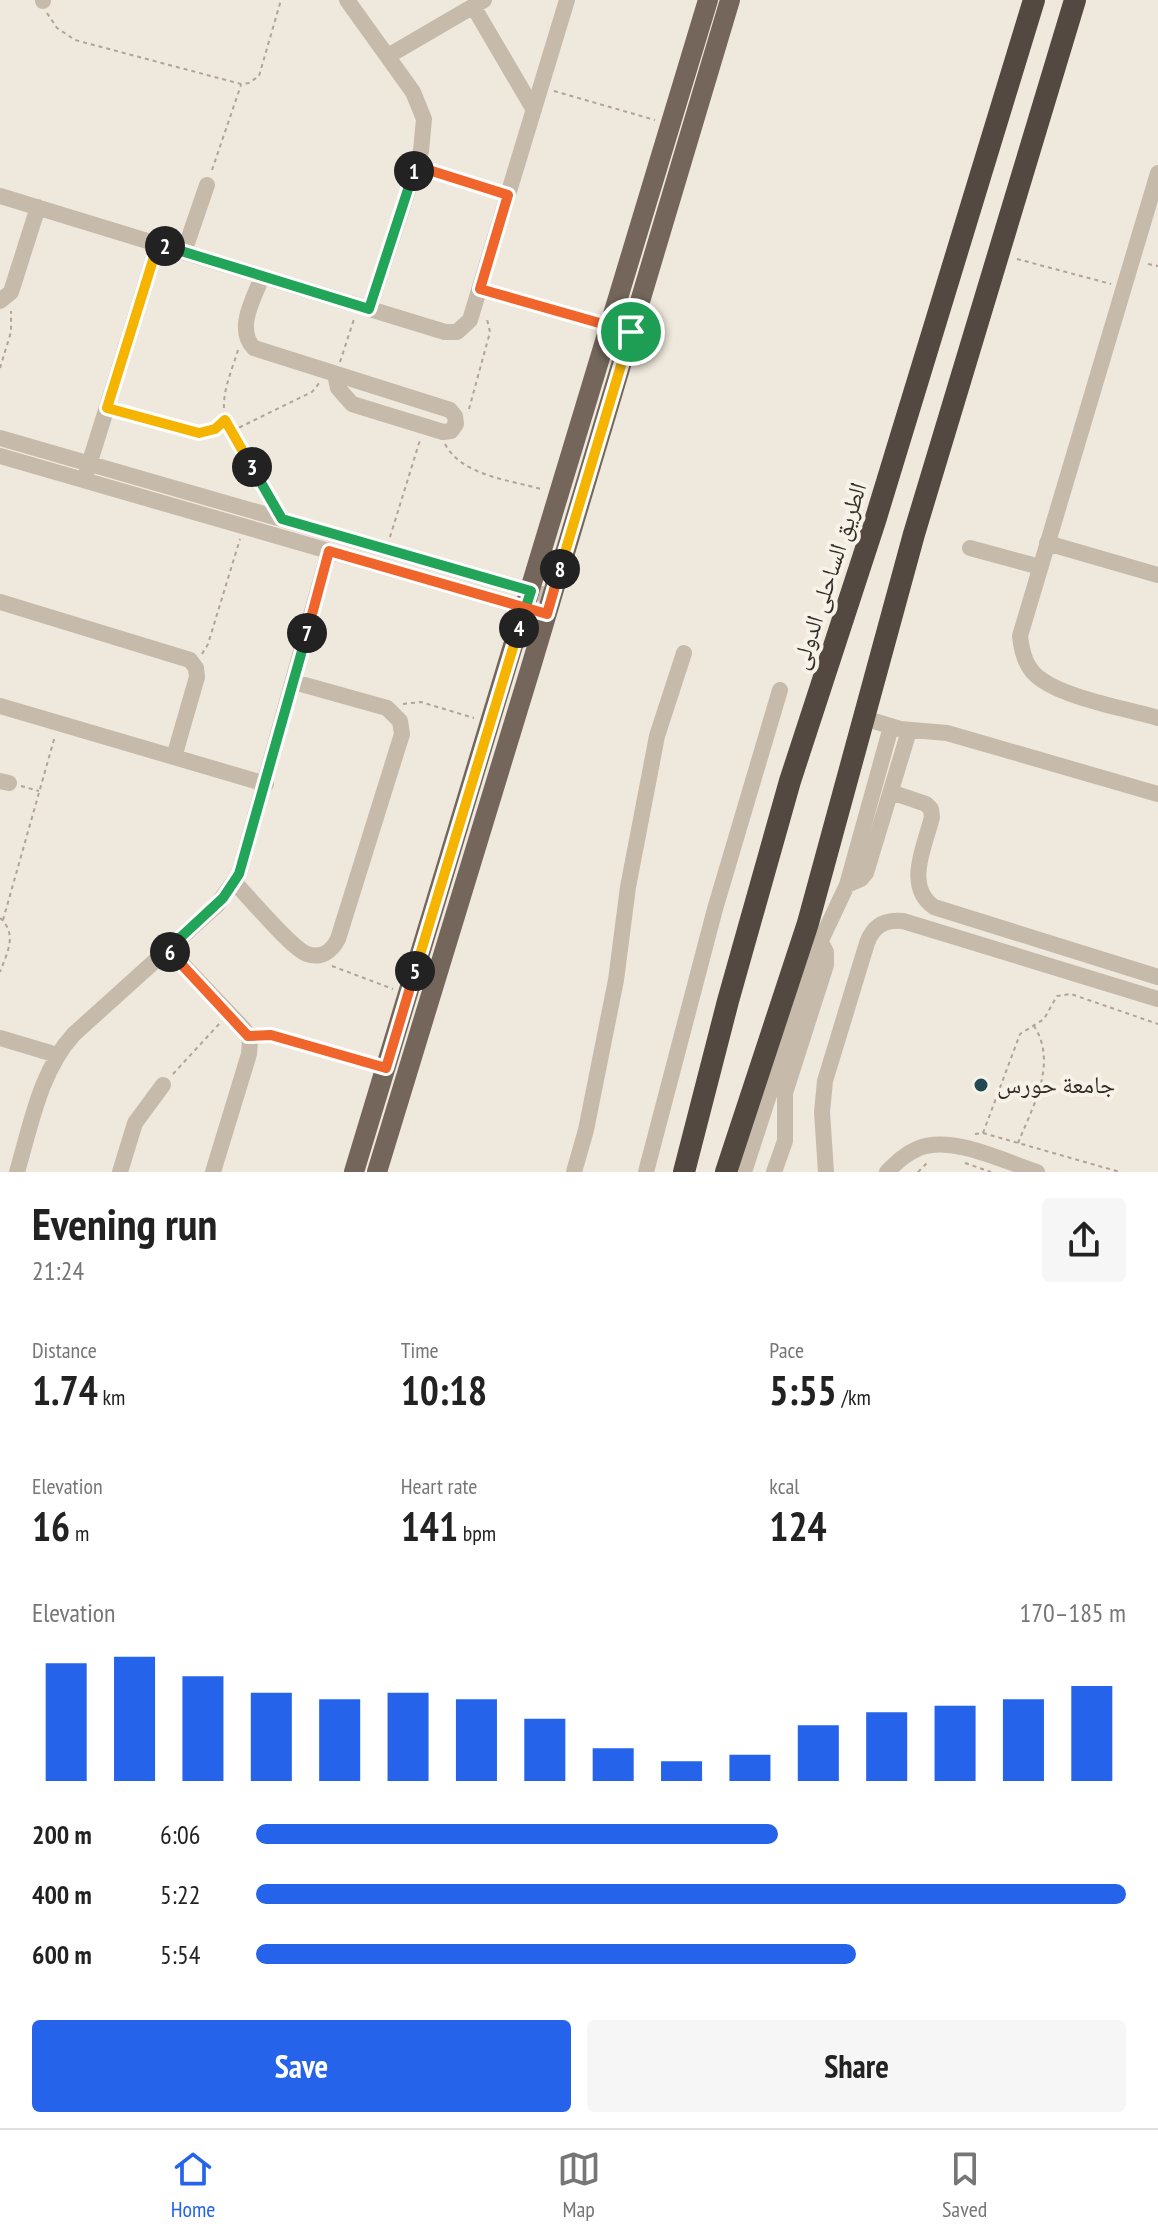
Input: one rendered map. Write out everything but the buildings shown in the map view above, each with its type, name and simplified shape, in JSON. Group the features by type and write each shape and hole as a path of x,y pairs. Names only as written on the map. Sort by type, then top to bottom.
{"highway":[{"name":"الطريق الساحلى الدولى","path":"684,1172 790,781 875,521 1034,0"},
{"path":"726,1172 798,958 914,534 1075,0"}],"main road":[{"path":"354,1172 708,0"},
{"path":"377,1172 550,606 730,0"}],"street":[{"path":"347,0 413,92 422,110 423,140 416,166 364,307"},
{"path":"0,196 449,333 457,332 467,325 473,311 567,0"},
{"path":"388,56 478,3 534,110"},
{"path":"1158,173 1020,636 1022,653 1030,669 1042,681 1158,718"},
{"path":"184,252 207,185"},
{"path":"3,300 11,292 38,207"},
{"path":"84,480 158,244"},
{"path":"262,277 246,325 247,341 254,348 450,410 455,416 449,428 425,426 352,404 329,372"},
{"path":"0,438 387,549 528,600"},
{"path":"0,456 329,551 550,606"},
{"path":"1047,543 1158,575"},
{"path":"970,548 1040,567"},
{"path":"17,1172 44,1082 57,1055 74,1034 217,905 235,883 266,784 329,551"},
{"path":"0,602 190,660 196,668 197,677 174,757"},
{"path":"574,1172 586,1130 616,980 628,887 657,736 684,653"},
{"path":"235,883 300,950 319,955 331,949 338,939 402,734 400,721 392,711 294,682"},
{"path":"646,1172 715,909 780,690"},
{"path":"0,706 266,784"},
{"path":"864,718 909,731 947,733 1158,794"},
{"path":"744,1172 820,940 847,885 891,727"},
{"path":"847,885 866,873 909,731"},
{"path":"891,792 926,804 931,809 932,817 917,882 921,894 934,907 1158,977"},
{"path":"826,1172 822,1112 825,1081 870,934 885,922 903,921 1158,999"},
{"path":"774,1172 782,1154 785,1134 785,1093 826,965 826,952 820,940"},
{"path":"168,949 248,1036 249,1054 213,1172"},
{"path":"0,1038 57,1055"},
{"path":"120,1172 139,1116 163,1085"},
{"path":"785,1134 789,1144 785,1172"},
{"path":"888,1172 904,1156 918,1148 948,1144 960,1154 1037,1172"}],"path":[{"path":"43,0 57,28 75,40 241,84 259,76 281,0"},
{"path":"207,185 241,84"},
{"path":"541,87 671,125"},
{"path":"416,166 508,195"},
{"path":"998,254 1124,287"},
{"path":"480,289 610,326"},
{"path":"0,368 13,325 11,311 3,300"},
{"path":"231,431 312,392 329,372 364,307"},
{"path":"473,311 484,316 490,332 467,416 449,428 449,451 466,467 560,494"},
{"path":"246,325 224,400 225,420 282,519"},
{"path":"107,408 199,433 215,429 225,420"},
{"path":"387,549 425,426"},
{"path":"190,660 199,657 206,649 244,527"},
{"path":"392,711 407,702 421,702 490,723"},
{"path":"0,972 11,938 9,928 1,919 59,723"},
{"path":"4,782 40,791"},
{"path":"319,955 337,969 408,994"},
{"path":"983,1133 1020,1034 1044,1019 1057,996 1071,994 1158,1024"},
{"path":"163,1085 229,1013"},
{"path":"1018,1143 1042,1083 1045,1051 1034,1025"},
{"path":"248,1036 271,1035 386,1068"},
{"path":"991,1172 960,1154 970,1135 983,1133 1120,1172"},
{"path":"918,1172 930,1161"}],"place":[{"name":"جامعة حورس","path":"981,1085"}],"route":[{"path":"631,332 480,289 508,195 416,166 369,309 158,244 107,408 199,433 215,429 225,420 282,519 531,591 526,608 490,723 428,927 397,1035 386,1068 271,1035 248,1036 168,949 223,898 235,883 243,865 329,551 427,579 526,608 547,614 631,332"}]}
